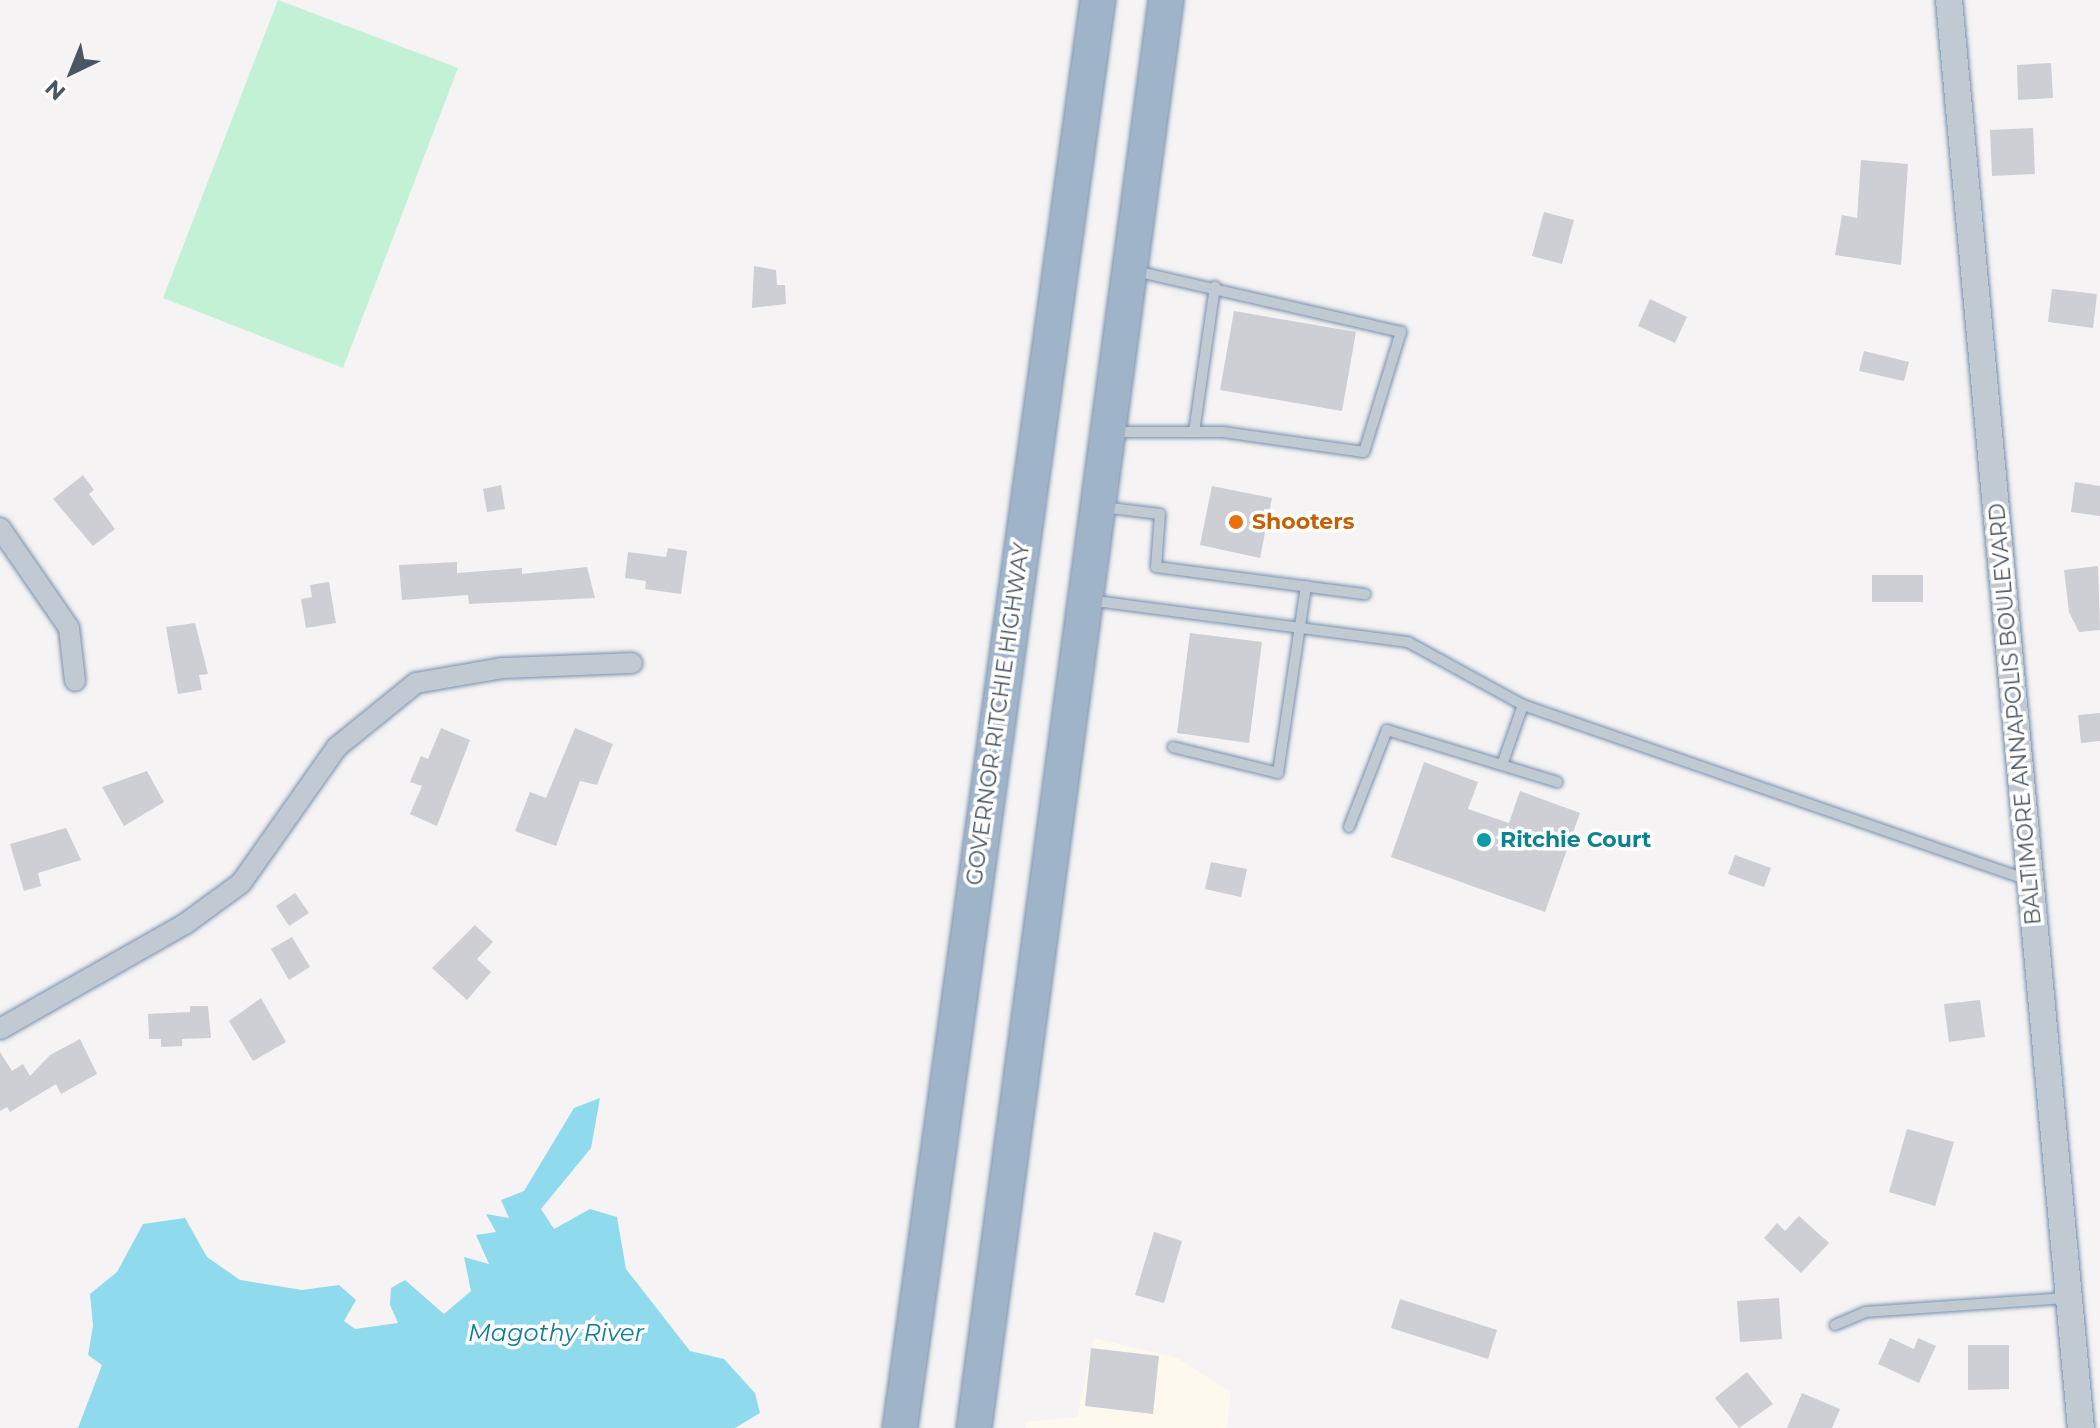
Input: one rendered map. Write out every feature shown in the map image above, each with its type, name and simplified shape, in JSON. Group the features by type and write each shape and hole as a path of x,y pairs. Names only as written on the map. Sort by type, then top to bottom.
{"highway":[{"name":"GOVERNOR RITCHIE HIGHWAY","path":"900,1428 1098,0"},
{"path":"974,1428 1088,600 1166,0"}],"street":[{"name":"BALTIMORE ANNAPOLIS BOULEVARD","path":"1949,0 2081,1428"},
{"path":"0,528 69,628 75,681"},
{"path":"0,1029 185,924 241,883 337,747 416,683 502,668 632,663"}],"lane":[{"path":"1110,432 1194,432 1364,452 1401,332 1215,287 1130,271"},
{"path":"1194,432 1215,287"},
{"path":"1100,506 1160,514 1156,567 1365,594"},
{"path":"1173,747 1278,773 1303,626 1306,586"},
{"path":"1088,600 1408,642 1523,705 2030,880"},
{"path":"1502,765 1523,705"},
{"path":"1349,827 1387,730 1557,782"},
{"path":"1835,1325 1865,1312 2069,1298"}],"shaded area":[{"path":"1094,1338 1177,1358 1231,1392 1227,1428 1025,1428 1026,1422 1077,1417"}],"green space":[{"path":"278,0 458,68 343,368 163,298"}],"water":[{"name":"Magothy River","path":"600,1098 591,1148 541,1209 554,1229 590,1209 617,1217 626,1269 690,1351 724,1359 755,1393 760,1413 735,1428 78,1428 102,1365 88,1355 93,1326 90,1294 117,1272 143,1224 185,1218 207,1257 240,1280 302,1290 339,1285 356,1300 344,1321 355,1329 398,1323 390,1305 391,1288 405,1280 444,1314 471,1291 464,1257 489,1264 476,1235 496,1232 486,1214 509,1218 501,1200 524,1191 574,1108"}],"building":[{"path":"2051,63 2053,98 2018,100 2017,65"},
{"path":"2033,128 2035,174 1992,176 1990,130"},
{"path":"1861,160 1908,164 1901,265 1835,255 1842,215 1857,218"},
{"path":"1544,212 1574,220 1562,264 1532,256"},
{"path":"754,266 776,270 777,285 785,285 786,304 752,308"},
{"path":"2052,289 2097,294 2093,328 2048,322"},
{"path":"1650,299 1687,317 1675,343 1638,326"},
{"path":"1234,311 1356,332 1342,411 1220,390"},
{"path":"1864,351 1909,362 1904,381 1859,371"},
{"path":"83,475 94,490 89,494 115,529 93,546 53,499"},
{"path":"2075,482 2100,486 2100,516 2071,512"},
{"path":"501,485 505,509 487,512 483,489"},
{"name":"Shooters","path":"1212,486 1272,498 1260,558 1200,545"},
{"path":"668,548 687,551 681,594 645,589 646,581 625,578 628,552 666,557"},
{"path":"457,562 457,573 522,568 522,574 587,567 595,598 469,604 468,595 402,600 399,565"},
{"path":"2098,566 2100,630 2079,632 2069,612 2064,570"},
{"path":"1872,575 1923,575 1923,602 1872,602"},
{"path":"329,582 336,623 306,628 301,599 312,597 310,585"},
{"path":"195,623 208,674 199,675 202,690 178,694 166,627"},
{"path":"1190,633 1262,642 1249,743 1177,733"},
{"path":"2100,713 2100,741 2081,743 2078,715"},
{"path":"441,728 470,740 437,826 410,814 422,786 410,782 421,756 428,759"},
{"path":"575,728 613,744 597,785 580,781 556,846 515,831 530,792 546,798"},
{"name":"Ritchie Court","path":"1424,762 1478,782 1468,809 1509,823 1520,791 1580,813 1545,912 1391,857"},
{"path":"147,771 164,802 124,826 102,787"},
{"path":"66,828 81,860 38,873 41,886 24,891 10,844"},
{"path":"1735,855 1771,868 1764,887 1728,874"},
{"path":"1211,862 1247,869 1241,897 1205,889"},
{"path":"295,893 309,913 289,926 276,906"},
{"path":"475,925 493,942 477,959 491,972 467,1000 432,968"},
{"path":"292,937 310,967 289,980 271,949"},
{"path":"261,998 286,1042 253,1061 229,1021"},
{"path":"1980,1000 1985,1037 1949,1042 1944,1004"},
{"path":"190,1006 208,1006 211,1038 182,1039 182,1046 161,1047 161,1039 149,1039 148,1014 190,1012"},
{"path":"80,1039 97,1074 61,1094 56,1084 10,1112 7,1107 0,1111 0,1052 12,1071 23,1064 30,1076 50,1055"},
{"path":"1907,1129 1954,1142 1935,1206 1889,1192"},
{"path":"1799,1216 1829,1243 1801,1273 1764,1238 1777,1223 1785,1231"},
{"path":"1154,1232 1182,1241 1164,1303 1135,1295"},
{"path":"1779,1298 1782,1339 1740,1342 1737,1301"},
{"path":"1400,1299 1497,1330 1488,1359 1391,1328"},
{"path":"1890,1338 1914,1349 1918,1338 1936,1346 1919,1383 1878,1364"},
{"path":"1968,1345 2009,1345 2009,1389 1968,1390"},
{"path":"1091,1348 1159,1356 1153,1414 1085,1406"},
{"path":"1747,1372 1773,1404 1739,1428 1715,1398"},
{"path":"1802,1393 1840,1409 1832,1428 1787,1428"}],"place":[{"name":"Shooters","path":"1236,522"},
{"name":"Ritchie Court","path":"1484,840"}]}
